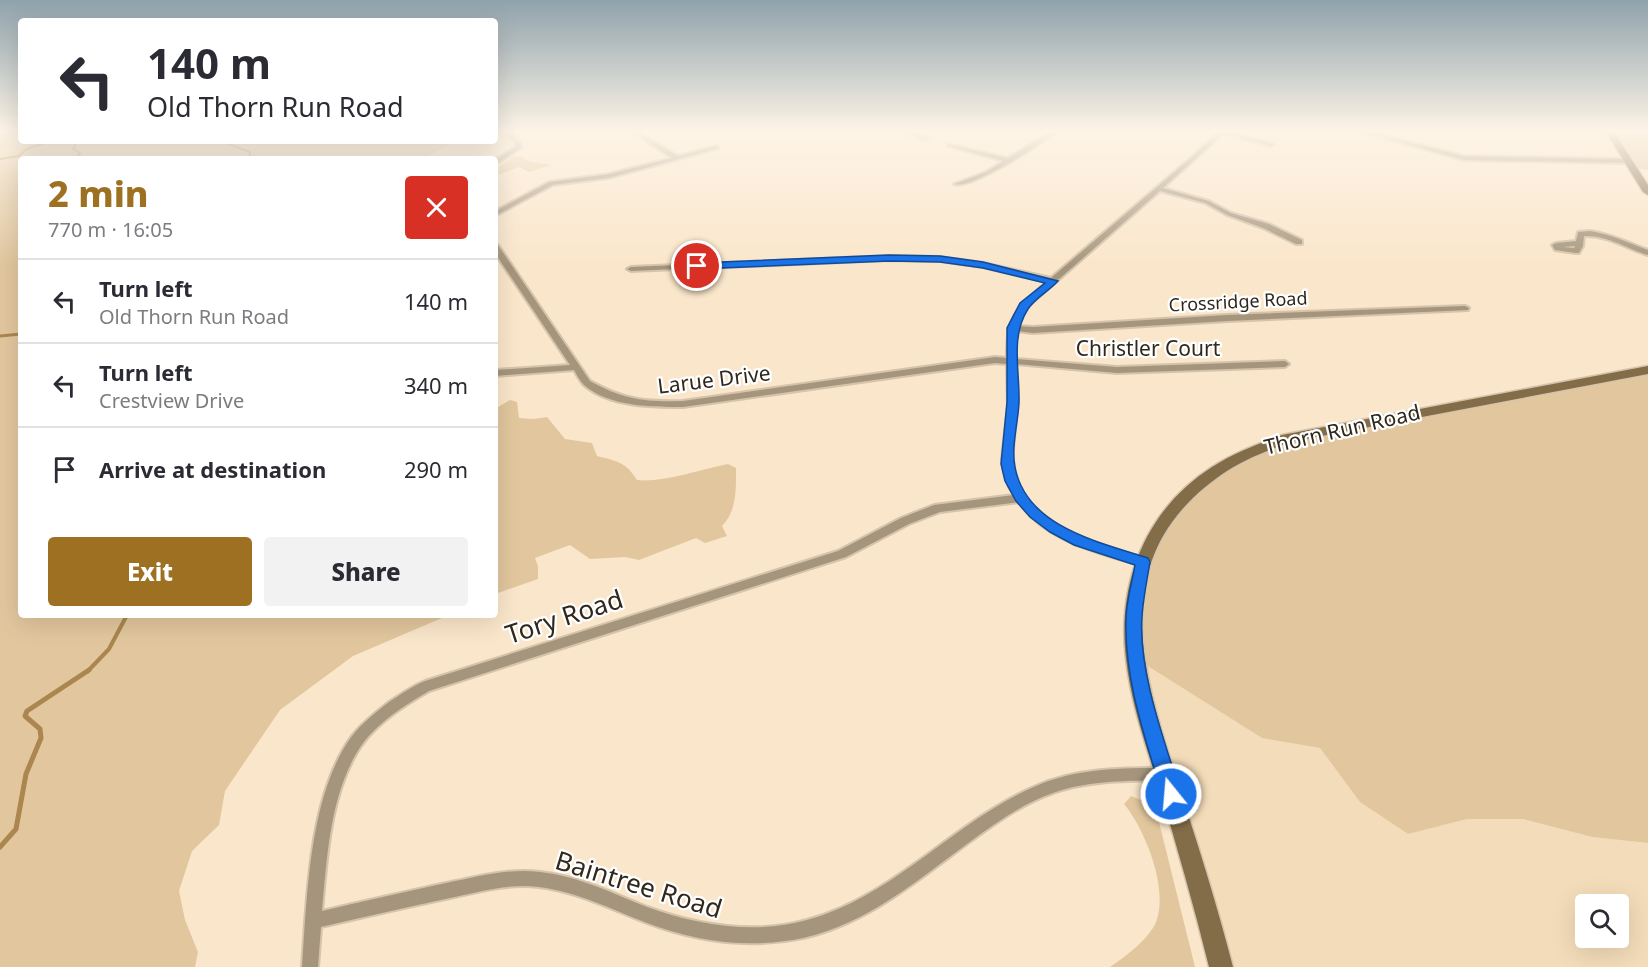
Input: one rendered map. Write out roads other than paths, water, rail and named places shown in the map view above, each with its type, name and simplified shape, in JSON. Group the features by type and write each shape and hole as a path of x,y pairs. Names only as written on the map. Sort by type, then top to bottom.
{"street":[{"path":"498,212 551,183 600,177"},
{"path":"957,184 976,177"},
{"path":"1143,562 1079,541 1055,529 1035,514 1021,498 1012,481 1008,464 1013,402 1012,328 1024,306 1172,177"},
{"path":"1159,189 1207,202 1222,211 1266,226 1299,242"},
{"path":"1580,243 1581,234 1592,232 1648,253"},
{"name":"Larue Drive","path":"498,251 587,383 608,396 647,405 683,404 995,360 1012,361"},
{"path":"630,269 889,258 930,259 983,265 1053,281"},
{"name":"Crossridge Road","path":"1012,328 1033,330 1238,317 1465,308"},
{"name":"Christler Court","path":"1012,361 1156,370 1284,364"},
{"path":"498,373 576,367"},
{"name":"Thorn Run Road","path":"1221,967 1153,733 1135,658 1134,618 1143,562 1158,529 1182,496 1214,471 1260,447 1318,430 1648,370"},
{"name":"Tory Road","path":"310,967 331,797 343,765 357,741 400,701 436,683 842,554 905,521 938,508 1021,498"},
{"name":"Baintree Road","path":"314,921 487,882 522,878 574,887 675,926 697,932 737,936 795,931 823,924 867,903 1004,810 1039,791 1077,779 1165,774"}],"waterway":[{"path":"0,336 18,334"},
{"path":"89,670 109,649 125,618"},
{"path":"0,847 16,829 26,774 41,738 40,729 25,716 27,711 89,670"}]}
